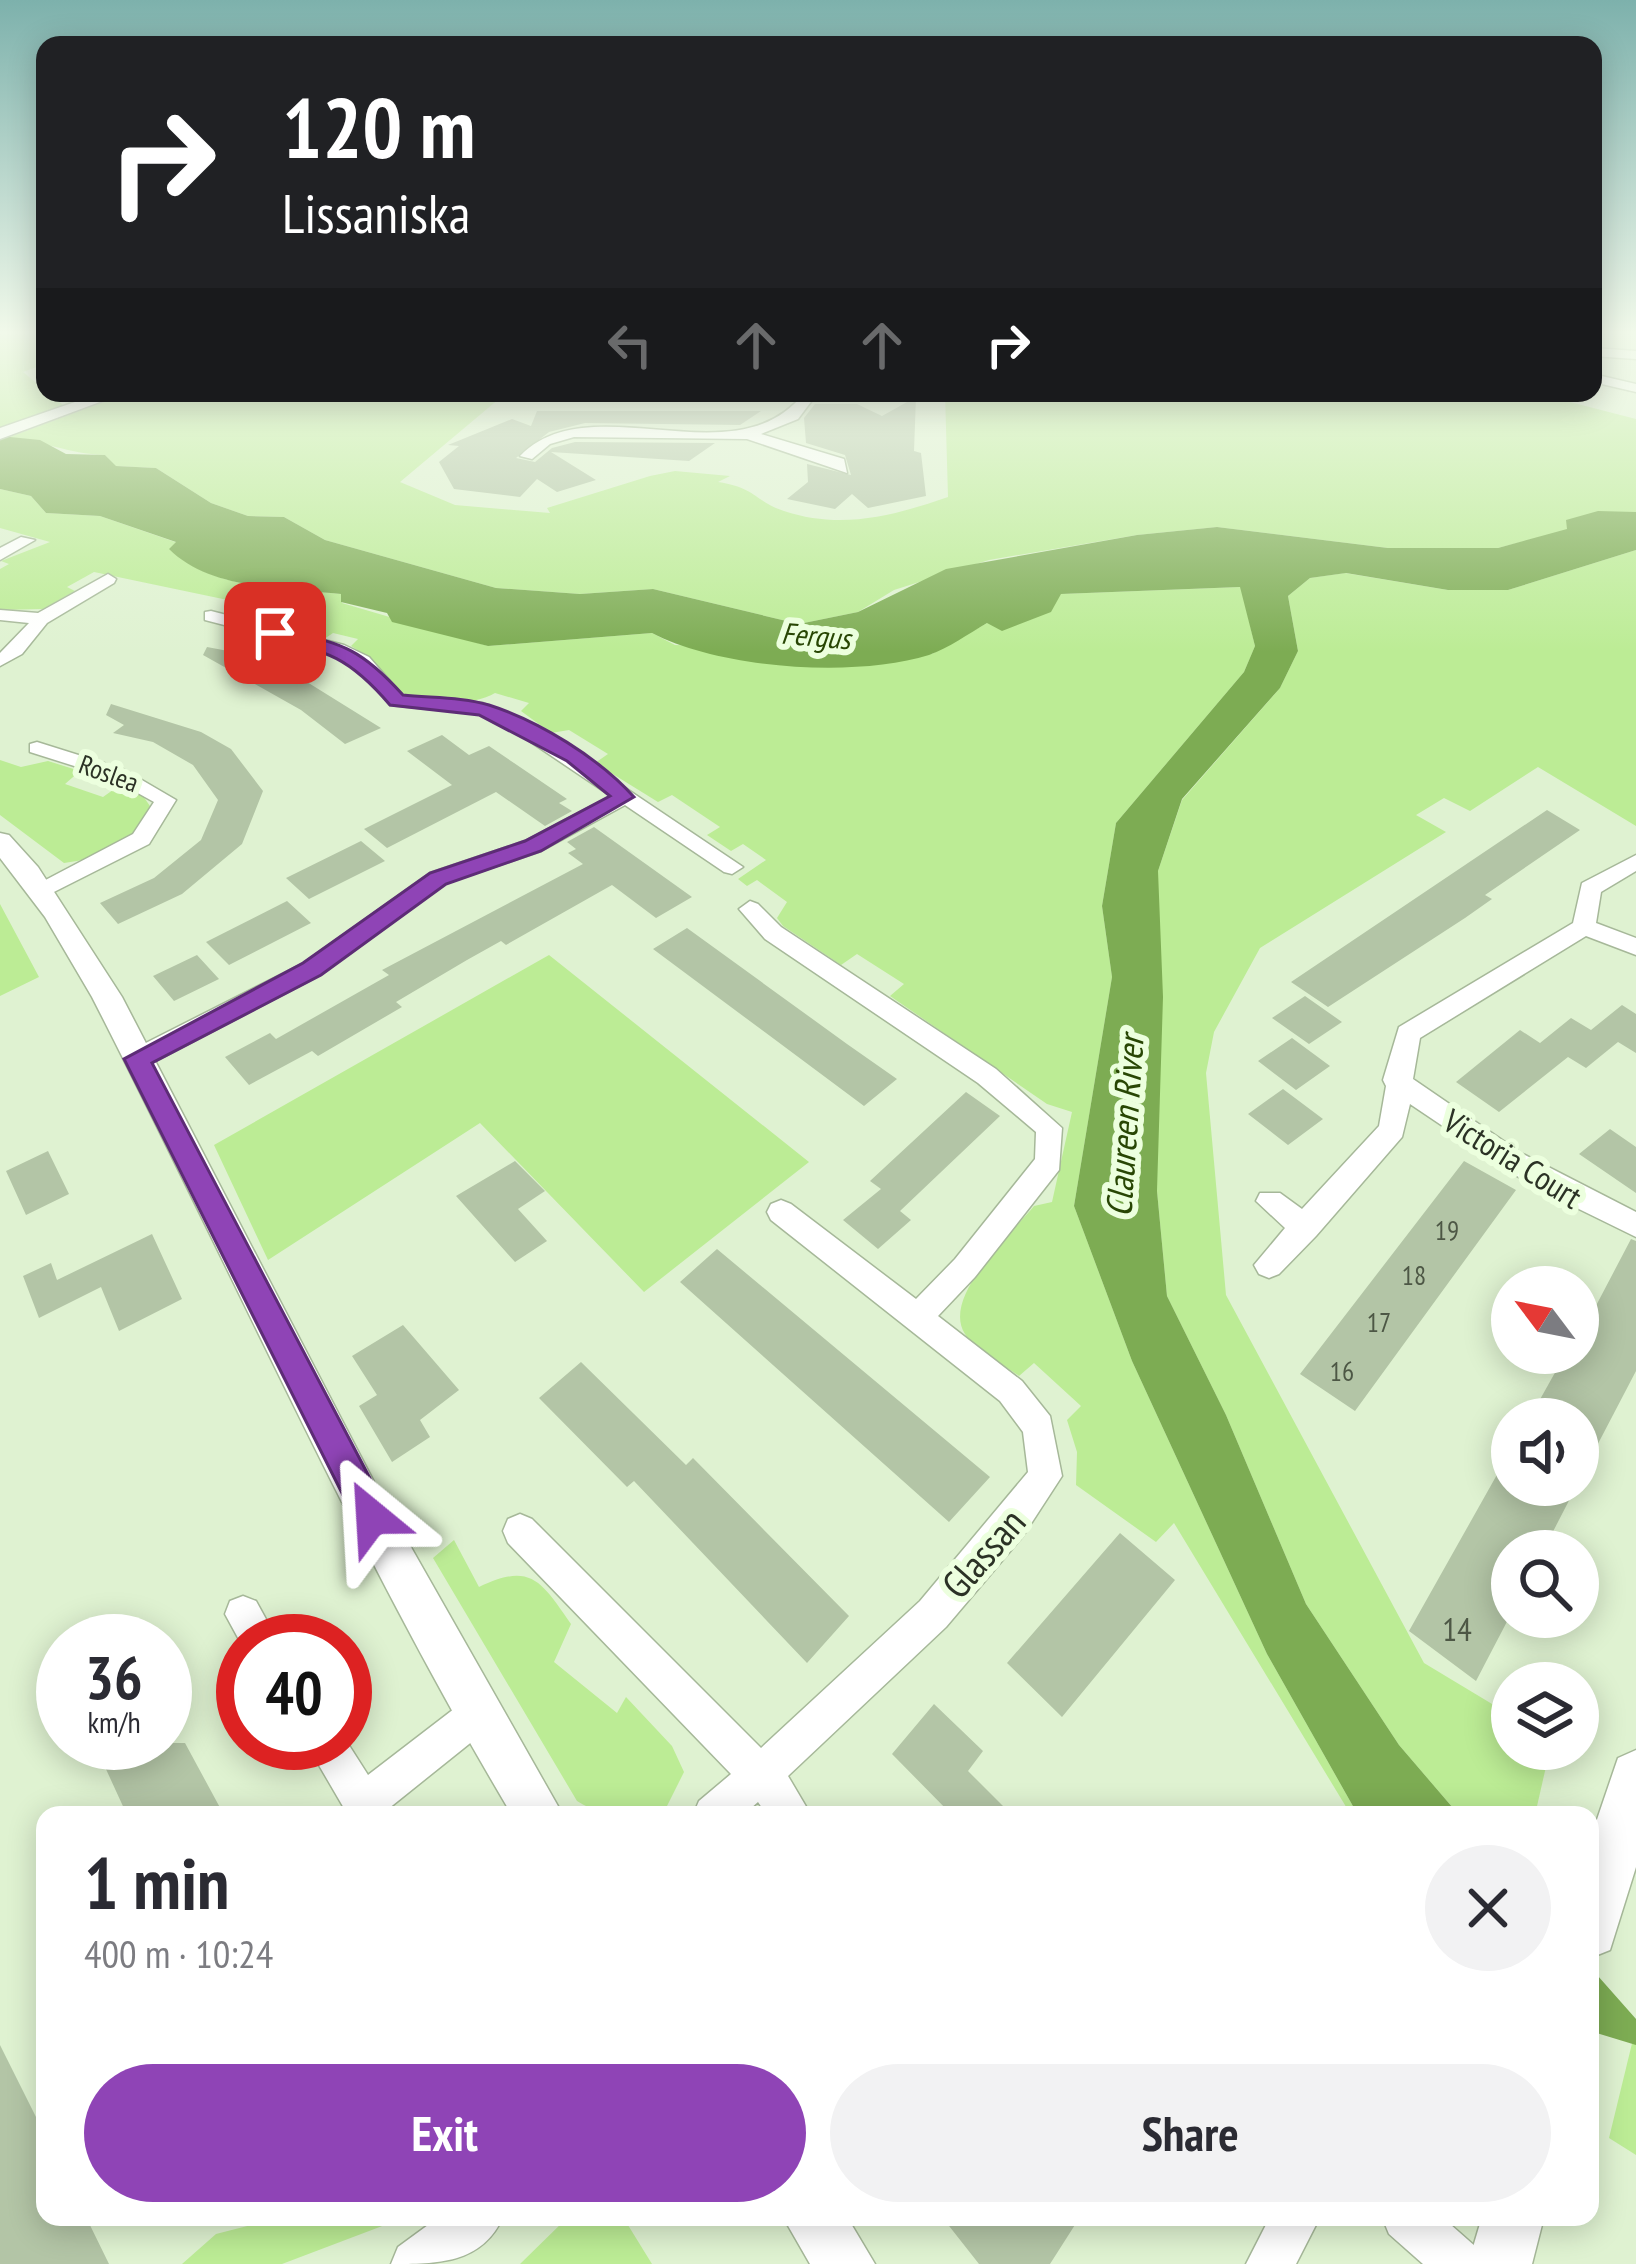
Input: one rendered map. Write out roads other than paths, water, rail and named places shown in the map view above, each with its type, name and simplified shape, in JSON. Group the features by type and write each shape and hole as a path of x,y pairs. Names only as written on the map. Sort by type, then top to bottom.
{"main road":[{"path":"1599,1895 1636,1776"},
{"path":"1500,2264 1511,2226"}],"street":[{"path":"527,456 543,441"},
{"path":"767,441 839,462 842,470"},
{"path":"0,555 27,540"},
{"path":"0,661 16,650 41,619 108,579"},
{"path":"0,615 41,619"},
{"path":"211,616 338,649 363,661 397,700 483,710 574,757 624,797 732,867"},
{"name":"Roslea","path":"37,748 116,773 166,800 141,839 44,890"},
{"path":"137,1059 312,969 438,878 533,846 624,797"},
{"path":"0,841 44,890 137,1059 476,1714 533,1806"},
{"path":"1636,862 1590,888 1584,927 1636,947"},
{"path":"750,909 773,933 987,1076 1049,1128 1049,1162 916,1319"},
{"name":"Victoria Court","path":"1269,1265 1392,1130 1396,1080 1408,1034 1584,927"},
{"name":"Victoria Court","path":"1396,1080 1444,1116 1588,1205 1636,1225"},
{"path":"1270,1201 1306,1228"},
{"name":"Glassan","path":"724,1806 890,1655 988,1554 1045,1475 1039,1427 1011,1391 782,1212"},
{"path":"520,1531 734,1752 762,1773 785,1806"},
{"path":"370,1806 476,1714"},
{"path":"342,1770 365,1806"},
{"path":"416,2264 467,2226"},
{"path":"819,2226 847,2264"},
{"path":"1270,2264 1291,2226"},
{"path":"1416,2226 1459,2264"}],"water":[{"path":"0,441 41,441 66,454 105,455 116,466 156,468 211,503 248,516 284,517 325,540 496,588 580,594 653,589 799,624 858,612 946,569 1137,535 1217,527 1388,548 1498,548 1567,529 1566,520 1598,511 1636,512 1636,550 1508,590 1448,590 1346,573 1310,578 1288,596 1298,651 1280,688 1182,799 1158,871 1163,997 1157,1191 1167,1296 1226,1415 1306,1604 1399,1745 1451,1806 1353,1806 1267,1654 1132,1361 1074,1206 1112,977 1102,906 1116,823 1244,672 1255,646 1240,587 1061,594 1051,612 1002,631 987,623 929,655 864,666 750,662 652,633 488,646 392,622 387,613 341,602 341,594 227,580 186,562 169,549 176,542 100,516 46,513 31,496 0,489"},
{"path":"1599,1977 1636,2019 1636,2045 1599,2034"}],"water label":[{"name":"Fergus","path":"816,635"},
{"name":"Claureen River","path":"1124,1126"}]}
